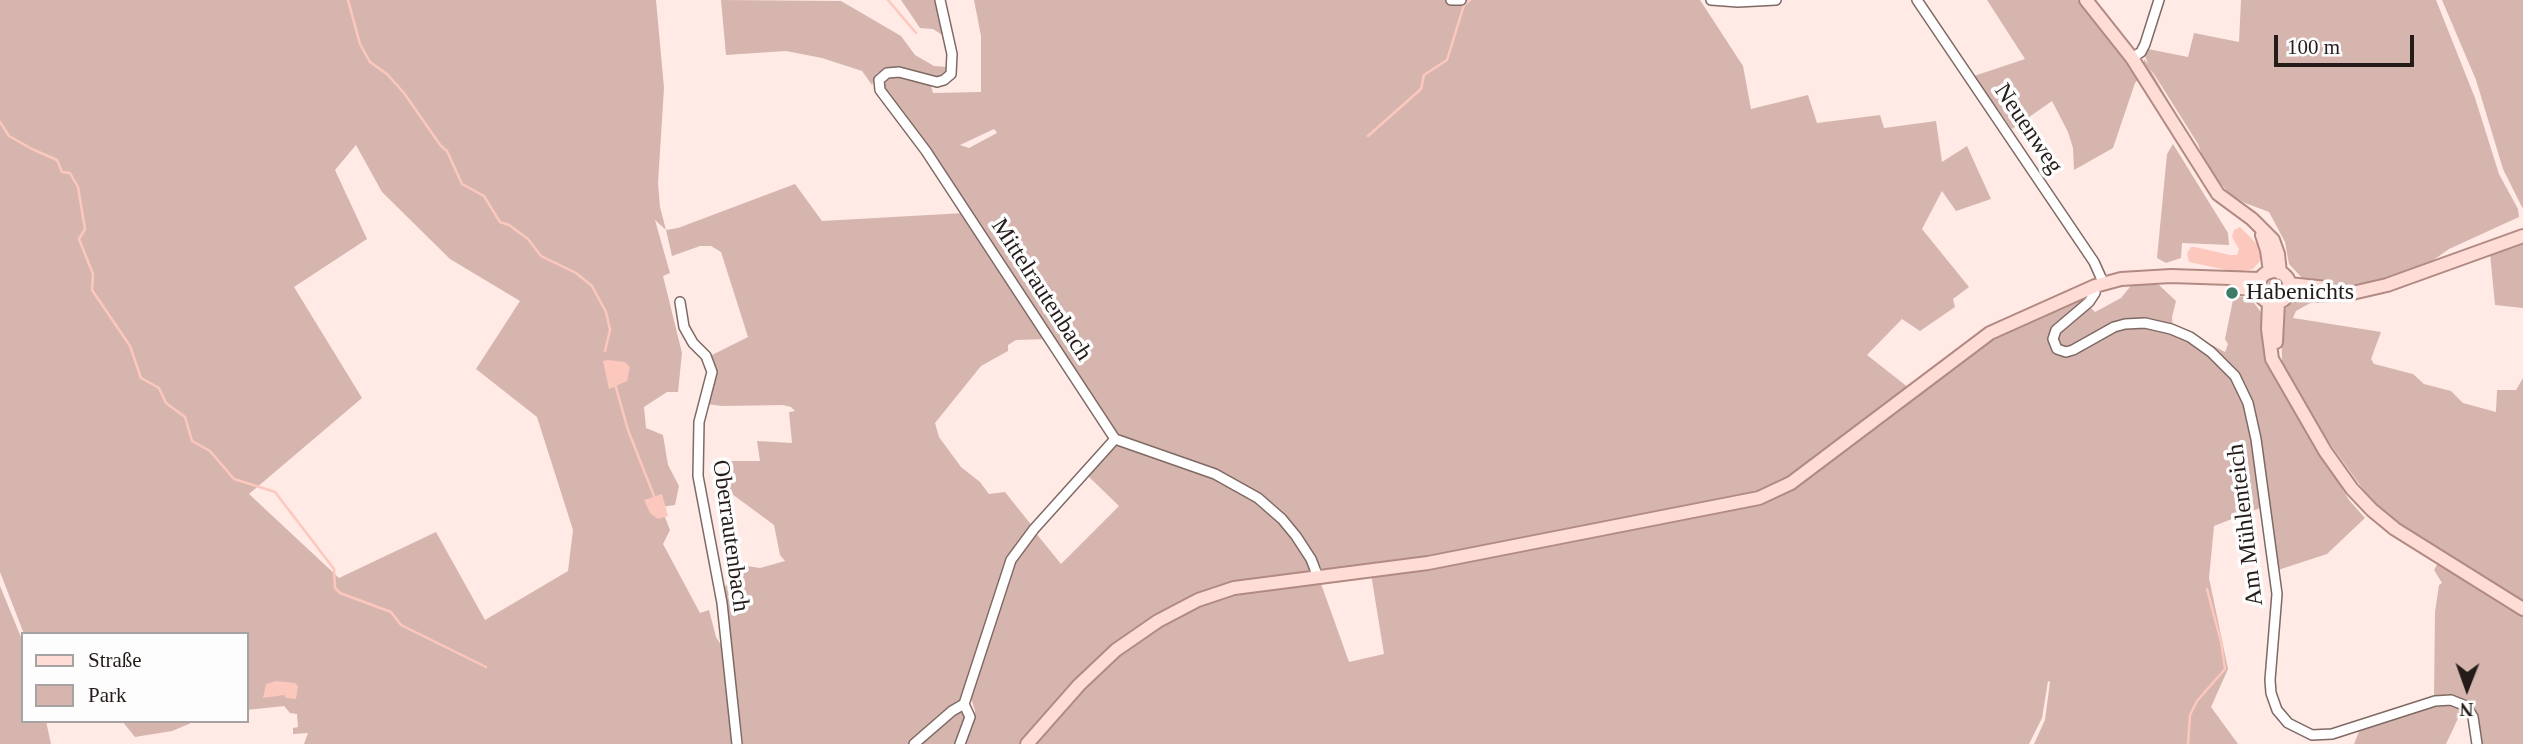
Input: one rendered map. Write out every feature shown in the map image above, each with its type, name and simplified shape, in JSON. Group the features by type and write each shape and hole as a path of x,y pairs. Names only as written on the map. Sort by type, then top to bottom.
{"main road":[{"path":"2086,0 2132,58 2212,186 2227,202 2247,215 2276,247 2267,279"},
{"path":"2281,296 2362,290 2396,283 2523,236"},
{"path":"1027,744 1104,661 1158,621 1198,600 1223,591 1428,563 1766,496 1791,483 1978,341 2000,328 2099,284 2121,278 2179,275 2267,279 2286,277 2281,296 2278,367 2325,451 2365,503 2413,541 2523,609"},
{"path":"2267,279 2281,296"}],"street":[{"name":"Mittelrautenbach","path":"940,0 952,54 952,70 948,78 937,82 907,73 892,72 880,77 879,86 926,151 1115,439"},
{"path":"1451,0 1461,0"},
{"path":"1711,0 1776,0"},
{"name":"Neuenweg","path":"1917,0 2094,262 2099,284"},
{"path":"2132,58 2141,52 2145,44 2159,0"},
{"name":"Am Mühlenteich","path":"2099,284 2089,302 2056,330 2053,339 2057,349 2066,352 2073,350 2114,327 2125,324 2145,324 2171,329 2190,337 2211,352 2235,376 2248,403 2256,439 2277,594 2271,693 2283,717 2296,729 2312,735 2332,734 2435,701 2451,701 2466,706 2473,717 2477,744"},
{"name":"Oberrautenbach","path":"680,302 682,322 693,343 706,356 712,372 699,422 698,476 722,603 737,744"},
{"path":"914,744 964,704 1011,560 1034,530 1115,439 1215,474 1258,498 1282,519 1296,536 1311,559 1318,577"},
{"path":"960,744 970,717 964,704"}],"green space":[{"path":"0,0 656,0 664,88 658,183 666,230 655,220 670,273 663,276 682,353 678,392 667,392 644,407 646,428 663,435 668,465 679,486 675,505 661,507 670,530 663,544 700,613 709,610 716,637 724,650 735,744 304,744 308,733 293,734 293,728 298,727 297,714 290,713 284,706 248,710 248,632 23,632 0,572","holes":["356,145 382,192 450,259 520,301 476,369 537,417 573,530 568,571 485,620 436,532 339,578 249,494 362,398 294,287 367,239 335,170"]},
{"path":"721,0 841,1 901,36 915,55 934,66 949,67 948,71 938,78 887,69 877,73 872,85 862,71 822,58 786,51 726,55"},
{"path":"901,0 937,0 944,36 933,29 920,28"},
{"path":"974,0 1700,0 1743,66 1751,109 1808,95 1817,123 1880,115 1884,128 1936,121 1942,162 1967,146 1991,199 1956,211 1942,191 1922,229 1969,287 1953,299 1955,307 1920,331 1902,319 1867,355 1909,388 1985,341 2089,295 2074,309 2089,306 2095,312 2121,298 2133,283 2159,285 2176,301 2172,317 2173,328 2225,352 2233,300 2239,296 2251,299 2264,316 2268,361 2319,452 2349,500 2365,518 2327,554 2278,570 2262,449 2254,462 2260,508 2214,526 2209,578 2228,669 2211,707 2238,744 2034,744 2045,720 2048,681 2042,718 2029,744 1033,744 1110,660 1150,631 1200,602 1242,591 1320,581 1349,662 1384,654 1371,574 1323,570 1259,496 1125,440 1114,430 885,91 882,83 892,74 930,83 933,93 981,92 981,36","holes":["994,129 997,133 969,148 960,145"]},
{"path":"1987,0 2081,0 2117,44 2139,78 2113,148 2074,170 2073,148 2068,132 2052,101 2012,129 1974,76 2025,59"},
{"path":"2241,0 2436,0 2475,98 2499,174 2518,209 2519,217 2449,249 2422,268 2402,276 2346,286 2330,285 2327,280 2303,279 2289,264 2285,242 2269,212 2231,195 2217,180 2154,74 2150,69 2197,150 2144,69 2144,59 2148,64 2145,56 2148,49 2188,57 2194,33 2239,42"},
{"path":"2442,0 2523,0 2523,209 2503,169 2476,80"},
{"path":"2173,144 2228,233 2229,245 2182,243 2181,258 2166,263 2157,258 2167,154"},
{"path":"795,184 822,221 964,213 1048,339 1016,340 1008,345 1008,351 981,366 935,423 939,437 961,467 980,482 989,494 1005,492 1033,527 1018,545 961,699 909,744 743,744 725,587 737,570 747,566 760,568 785,561 780,555 774,525 728,491 729,461 760,461 757,441 792,443 789,412 795,411 783,405 707,404 710,356 748,337 721,252 711,246 700,246 672,256 666,230 678,228"},
{"path":"2523,244 2523,308 2495,305 2490,253"},
{"path":"2271,277 2279,277 2284,286 2282,293 2271,295 2266,290 2266,282"},
{"path":"2299,300 2314,301 2296,311 2293,318 2381,332 2371,359 2374,364 2413,374 2424,384 2451,391 2463,403 2496,412 2497,390 2516,390 2523,378 2523,744 2479,744 2475,712 2464,700 2456,697 2434,698 2435,612 2439,585 2442,583 2434,570 2443,554 2373,503 2289,381 2282,363 2281,314 2290,304"},
{"path":"1121,445 1214,477 1243,491 1279,521 1304,553 1312,571 1309,574 1196,595 1169,608 1122,639 1022,744 963,744 975,717 971,698 974,682 1013,561 1035,532 1061,564 1119,506 1086,474 1113,447"},
{"path":"0,586 21,637 21,723 46,723 51,744 0,744"},
{"path":"2450,704 2463,708 2446,744 2354,744 2360,729 2435,705"},
{"path":"960,711 966,716 957,744 918,744"},
{"path":"124,723 191,723 172,731 135,737"}],"shaded area":[{"path":"2240,227 2261,248 2260,261 2253,269 2236,272 2189,262 2187,253 2191,247 2237,255 2239,249 2232,237 2234,230"},
{"path":"603,361 625,362 630,367 627,381 609,389"},
{"path":"662,494 668,516 658,519 650,513 644,500"},
{"path":"276,681 295,683 298,686 296,699 286,698 284,695 263,698 266,684"}],"waterway":[{"path":"348,0 360,44 370,62 387,74 404,93 447,151 462,184 484,196 500,222 509,225 528,239 541,256 576,273 592,286 606,312 610,330 605,351"},
{"path":"888,0 916,33"},
{"path":"1368,136 1421,89 1424,75 1447,60 1464,5 1470,0"},
{"path":"0,122 9,136 57,160 62,172 70,173 78,187 85,229 79,239 93,274 92,290 130,346 141,378 159,388 166,403 185,417 192,441 210,451 234,479 275,492 334,569 335,588 340,593 391,612 401,625 486,667"},
{"path":"615,384 628,430 654,496"},
{"path":"2188,744 2190,715 2197,701 2225,669 2207,589"}],"place":[{"name":"Habenichts","path":"2232,293"}]}
